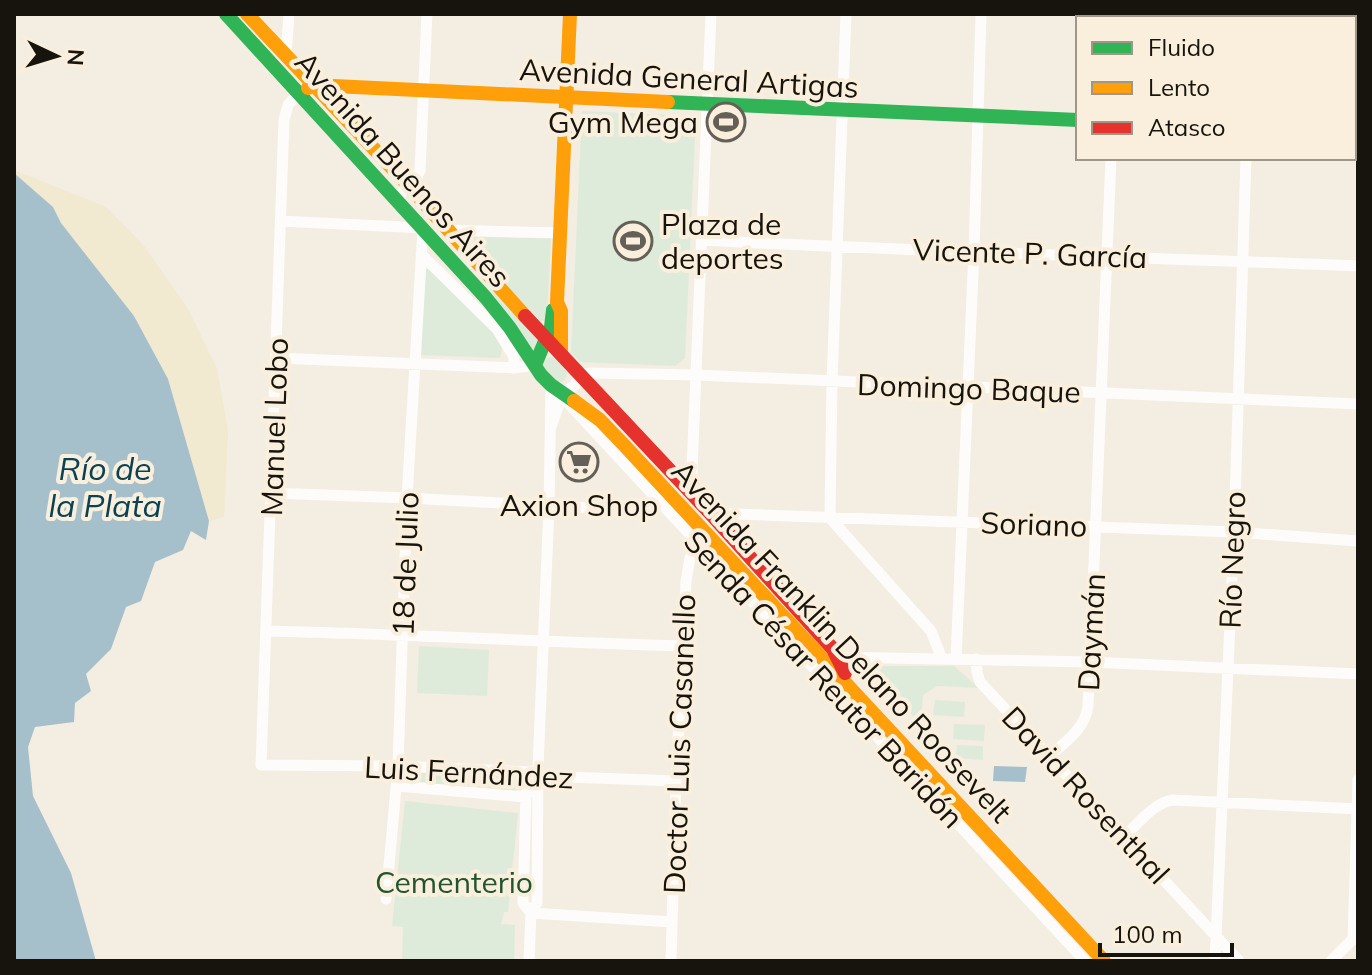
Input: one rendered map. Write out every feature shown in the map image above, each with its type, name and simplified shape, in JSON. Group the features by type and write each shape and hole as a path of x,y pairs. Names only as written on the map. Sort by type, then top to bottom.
{"main road":[{"path":"561,354 561,311 557,302 570,14"},
{"name":"Avenida Buenos Aires","path":"238,16 286,56 306,89 409,186 561,354"},
{"name":"Avenida Buenos Aires","path":"238,16 306,89 396,199 486,298 535,365"},
{"name":"Avenida General Artigas","path":"306,89 423,91 1076,120"},
{"path":"535,365 547,338 557,302"},
{"name":"Avenida Franklin Delano Roosevelt","path":"561,354 710,513 826,658 1096,960"},
{"name":"Avenida Franklin Delano Roosevelt","path":"535,365 559,392 600,420 661,494 826,658"}],"street":[{"path":"286,56 289,14"},
{"path":"396,199 420,170 427,14"},
{"path":"691,493 711,14"},
{"path":"846,14 836,247 830,518 931,631 942,659"},
{"path":"956,659 969,388 981,14"},
{"name":"Manuel Lobo","path":"261,765 284,120 288,105 306,89"},
{"name":"Daymán","path":"1050,756 1080,728 1088,706 1111,160"},
{"name":"Río Negro","path":"1215,961 1234,532 1246,160"},
{"path":"280,221 423,228 434,216"},
{"name":"18 de Julio","path":"386,899 397,786 407,498 423,228"},
{"path":"446,230 560,233"},
{"name":"Vicente P. García","path":"701,240 1358,266"},
{"path":"421,254 497,329 514,357 514,368"},
{"path":"277,358 514,368 535,365"},
{"path":"529,961 531,913 537,903 536,772 551,427 559,392 575,385 580,375"},
{"name":"Domingo Baque","path":"580,375 697,375 1358,404"},
{"path":"271,493 638,509 648,506 677,479"},
{"name":"Soriano","path":"710,513 1096,526 1358,541"},
{"path":"705,538 723,528"},
{"name":"Doctor Luis Casanello","path":"671,961 676,781 688,564 692,553 705,538"},
{"path":"931,631 947,632 957,618"},
{"path":"266,631 682,646"},
{"path":"826,658 1091,662 1358,674"},
{"name":"Senda César Reutor Baridón","path":"826,658 1096,960"},
{"name":"David Rosenthal","path":"976,659 980,682 1239,961"},
{"name":"Luis Fernández","path":"261,765 398,766 676,781"},
{"path":"536,772 525,797 523,903 531,913 672,922"},
{"path":"1331,961 1356,939 1358,780"},
{"path":"397,786 525,797"},
{"path":"1124,837 1167,801 1357,809"}],"green space":[{"name":"Plaza de deportes","path":"582,111 696,116 685,358 675,366 580,362 571,352"},
{"path":"473,237 551,238 547,318 544,321 540,321 469,246 469,240"},
{"path":"432,267 494,332 503,345 500,358 420,355 425,270"},
{"path":"496,290 539,338 535,350 532,351 493,294"},
{"path":"549,357 563,365 567,374 564,381 558,382 543,367"},
{"path":"419,646 489,650 487,696 417,693"},
{"path":"865,666 954,666 979,688 937,686 923,695 921,724"},
{"path":"935,700 965,702 964,717 933,715"},
{"path":"954,724 985,725 984,741 953,739"},
{"path":"957,745 983,746 983,760 956,758"},
{"path":"405,772 513,777 519,784 511,792 410,781 404,777"},
{"name":"Cementerio","path":"405,801 518,813 508,912 504,912 501,924 515,925 514,961 402,961 403,927 392,926"}],"sand":[{"path":"14,170 106,207 144,246 188,309 217,369 228,431 224,517 209,521 168,379 134,316 61,223 53,207"}],"water":[{"name":"Río de la Plata","path":"14,173 53,207 61,223 134,316 168,379 209,521 206,540 191,531 183,550 155,562 141,601 126,607 111,649 86,674 91,691 75,703 74,722 35,727 28,747 33,796 71,873 96,961 14,961"},
{"path":"994,766 1027,767 1025,782 993,781"}],"traffic: fast":[{"path":"226,14 486,298 541,375 574,401"},
{"path":"668,102 1076,120"},
{"path":"535,365 551,327 553,310"}],"traffic: slow":[{"path":"247,14 409,186 525,316"},
{"path":"561,354 561,311 557,302 570,14"},
{"path":"1321,14 1325,16"},
{"path":"308,88 313,85 668,102"},
{"path":"574,401 600,420 624,445 1104,961"}],"traffic: jam":[{"path":"525,316 833,649 845,673"}],"place":[{"name":"Gym Mega","path":"726,122"},
{"name":"Plaza de deportes","path":"633,241"},
{"name":"Axion Shop","path":"579,462"}]}
